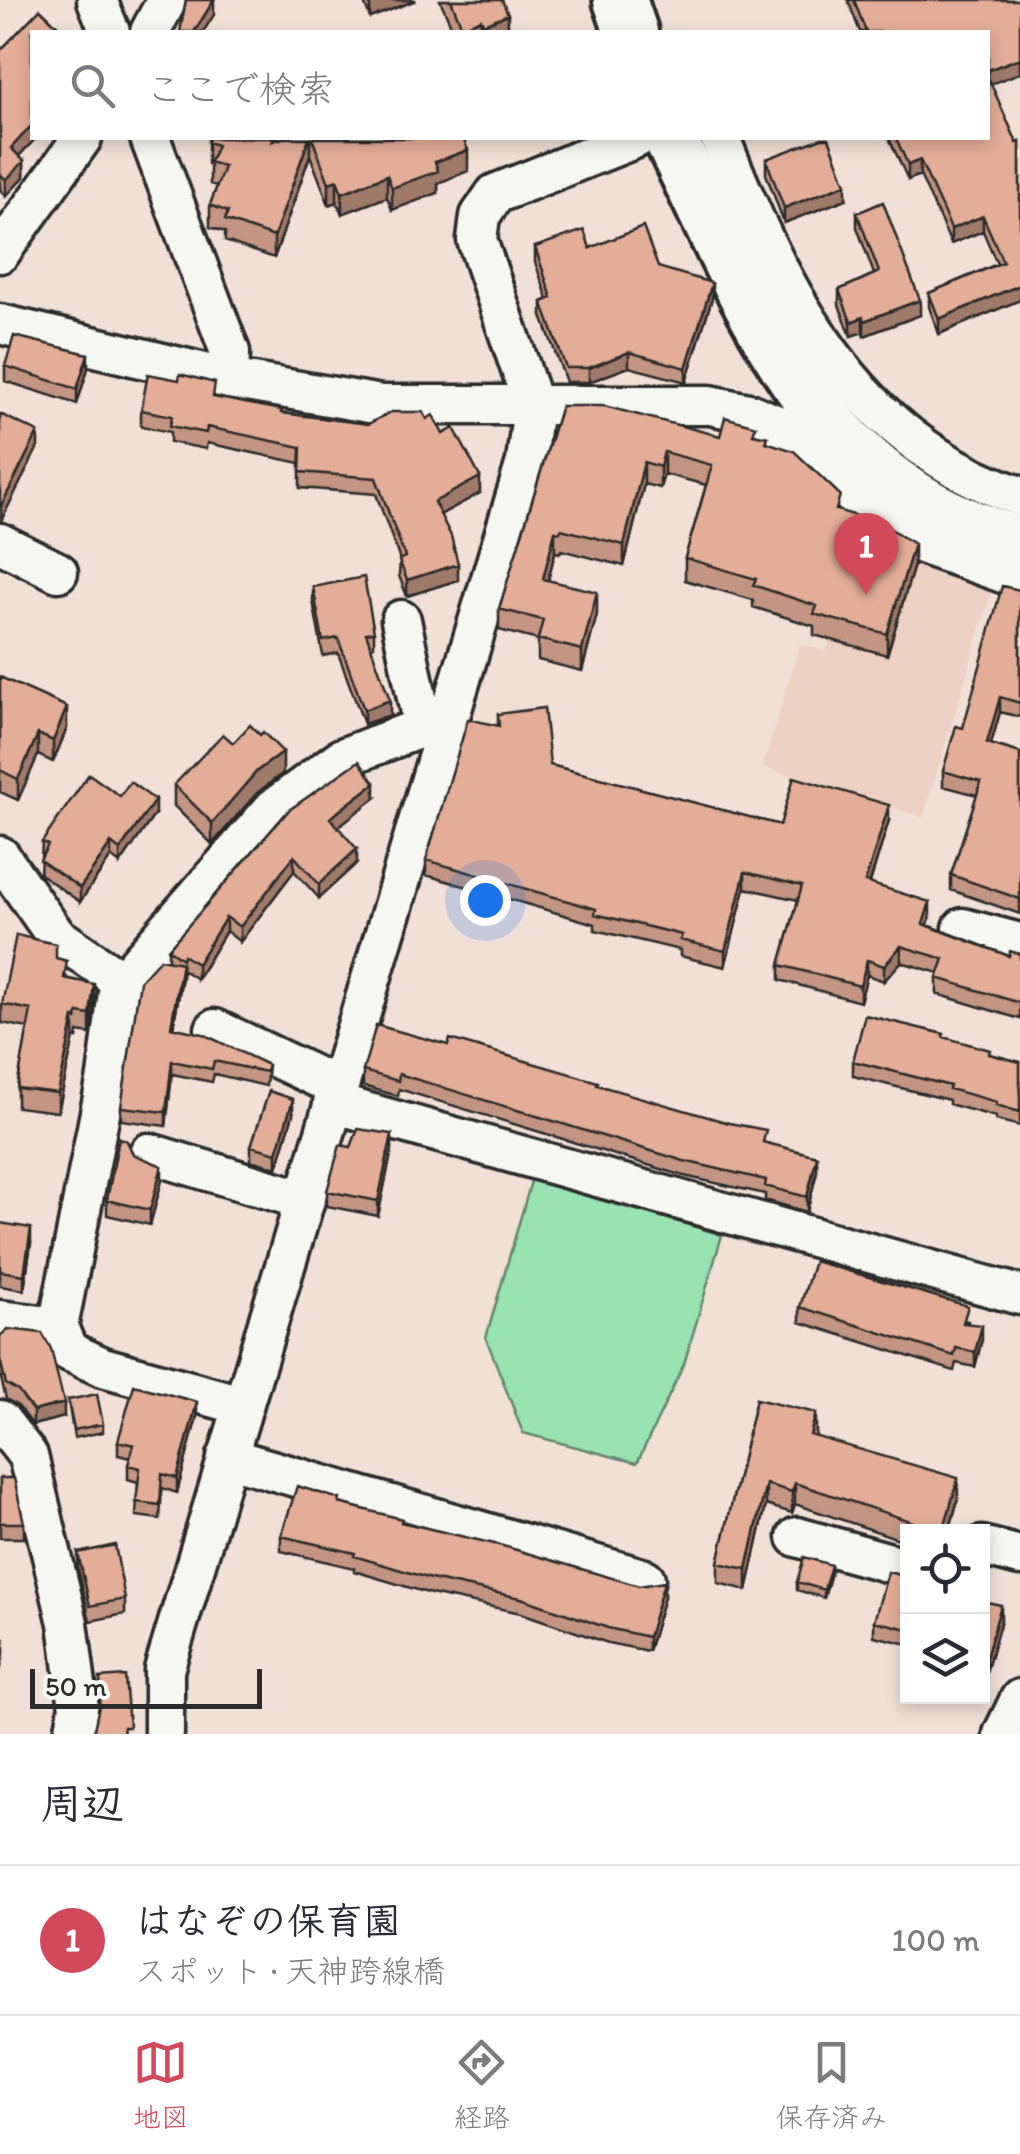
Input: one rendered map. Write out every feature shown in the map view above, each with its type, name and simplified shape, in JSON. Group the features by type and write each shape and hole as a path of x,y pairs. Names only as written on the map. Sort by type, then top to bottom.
{"street":[{"path":"97,0 109,30"},
{"path":"151,30 168,0"},
{"path":"620,0 631,30"},
{"path":"0,253 81,140"},
{"path":"151,140 230,352 228,378"},
{"path":"164,1734 164,1670 336,1095 433,730 526,462 532,405 478,240 480,216 494,194 631,140"},
{"path":"671,140 759,325 802,392 868,464 926,504 985,533 1020,542"},
{"path":"721,140 797,307 852,385 921,448 986,485 1020,496"},
{"path":"0,324 228,378 381,406 710,405 749,413 780,426 850,496 919,543 1020,579"},
{"path":"0,543 58,572"},
{"path":"400,620 433,730"},
{"path":"119,984 274,808 342,758 433,730"},
{"path":"0,856 56,936 116,977 119,984 107,1077 58,1327 68,1351 103,1367 241,1405"},
{"path":"964,928 1020,943"},
{"path":"216,1029 336,1095 1020,1295"},
{"path":"149,1154 304,1200"},
{"path":"0,1320 58,1327"},
{"path":"0,1420 28,1456 63,1604 79,1708 74,1734"},
{"path":"226,1457 644,1580"},
{"path":"797,1537 900,1566"},
{"path":"990,1548 1020,1556"},
{"path":"1003,1734 1020,1699"}],"shaded area":[{"path":"866,530 941,569 993,588 923,817 763,767 800,644 826,651"}],"green space":[{"path":"532,1178 722,1235 684,1364 637,1463 523,1433 486,1338"}],"building":[{"path":"186,0 214,0 195,30 180,30"},
{"path":"451,0 502,0 508,14 484,24 481,19 462,27"},
{"path":"854,0 1020,0 1020,58 990,69 990,30 865,30"},
{"path":"40,9 62,30 30,30 30,127 11,148 24,161 6,180 0,174 0,51"},
{"path":"990,82 1017,143 1020,142 1020,285 939,319 929,293 1003,262 983,216 951,229 920,160 908,165 897,140 990,140"},
{"path":"308,140 274,237 225,220 228,212 210,205 224,167 210,162 217,145 208,142"},
{"path":"313,140 464,140 468,150 435,162 438,171 392,188 387,175 342,193 337,180 329,183"},
{"path":"817,140 830,140 846,184 784,208 766,159"},
{"path":"883,202 920,300 851,322 839,290 879,272 857,213"},
{"path":"643,227 658,267 712,283 686,368 629,352 589,368 566,368 542,302 552,298 535,247 584,230 590,248"},
{"path":"14,336 88,354 77,389 5,366"},
{"path":"148,374 179,380 180,374 215,383 213,397 282,410 281,413 368,424 391,412 423,412 427,419 433,415 443,434 454,428 480,477 434,502 451,536 458,564 407,580 399,560 405,557 376,478 300,472 301,447 207,427 206,433 170,426 172,416 141,410"},
{"path":"561,406 604,406 720,436 725,417 756,426 753,434 794,451 840,495 836,510 881,523 914,544 887,634 814,614 817,606 753,585 756,579 685,558 712,465 664,452 660,467 644,462 624,545 561,529 555,531 543,579 597,592 582,650 538,639 543,620 499,609"},
{"path":"0,414 38,432 1,506 0,506"},
{"path":"364,577 374,632 366,633 390,700 364,710 338,638 323,641 313,587"},
{"path":"1002,586 1020,590 1020,703 1000,697 987,743 1020,753 1020,899 951,875 981,782 943,771 956,726 963,728"},
{"path":"0,677 67,707 53,741 38,734 18,779 0,770"},
{"path":"544,708 550,765 780,825 794,777 889,805 865,882 930,902 923,924 1009,956 1010,951 1020,954 1020,1003 937,978 944,959 901,946 884,966 867,960 860,986 780,965 802,886 745,872 725,951 426,860 468,719 499,726 498,714"},
{"path":"250,725 283,752 257,771 212,823 174,785 223,734 233,743"},
{"path":"359,761 375,783 330,818 357,849 319,884 294,856 240,927 226,917 197,964 168,949 289,810"},
{"path":"89,774 120,796 130,782 155,800 120,850 111,843 80,888 40,860 48,845 42,842"},
{"path":"16,935 56,944 56,958 67,961 64,978 94,984 90,1015 78,1013 74,1018 58,1093 17,1088 31,1010 2,1004"},
{"path":"160,959 182,963 171,1027 203,1034 268,1065 266,1072 214,1061 212,1069 172,1061 166,1112 121,1107 140,981"},
{"path":"865,1015 944,1034 943,1037 990,1050 989,1054 1020,1062 1020,1112 949,1089 950,1086 853,1061"},
{"path":"376,1025 448,1045 450,1039 598,1082 597,1085 766,1130 763,1142 817,1156 807,1197 765,1186 766,1180 684,1161 399,1074 398,1081 363,1071"},
{"path":"269,1091 293,1099 277,1153 251,1146"},
{"path":"358,1129 392,1134 378,1201 327,1191 340,1145 351,1147"},
{"path":"119,1138 127,1141 133,1154 162,1166 150,1210 107,1200"},
{"path":"0,1223 31,1228 24,1275 0,1271"},
{"path":"814,1261 968,1306 963,1323 982,1325 975,1352 956,1348 954,1356 800,1307"},
{"path":"8,1329 42,1333 51,1349 64,1403 33,1411 18,1391 6,1384 0,1336"},
{"path":"134,1385 197,1402 177,1478 162,1474 160,1505 136,1502 140,1468 128,1465 134,1445 118,1441"},
{"path":"97,1394 103,1424 74,1430 68,1400"},
{"path":"756,1399 816,1413 810,1435 958,1478 945,1524 919,1524 795,1483 792,1492 766,1484 747,1569 718,1563"},
{"path":"0,1478 14,1478 24,1523 0,1523"},
{"path":"297,1486 340,1499 339,1503 402,1519 401,1522 503,1546 639,1586 664,1582 648,1637 608,1628 521,1598 431,1579 354,1556 355,1553 281,1536"},
{"path":"115,1545 125,1599 90,1606 78,1553"},
{"path":"804,1557 831,1565 824,1590 797,1582"},
{"path":"888,1572 900,1575 900,1627 874,1621"},
{"path":"990,1603 1001,1605 990,1643"},
{"path":"125,1676 129,1727 123,1727 124,1734 93,1734 101,1697 100,1678"}],"place":[{"name":"はなぞの保育園","path":"866,595"}]}
